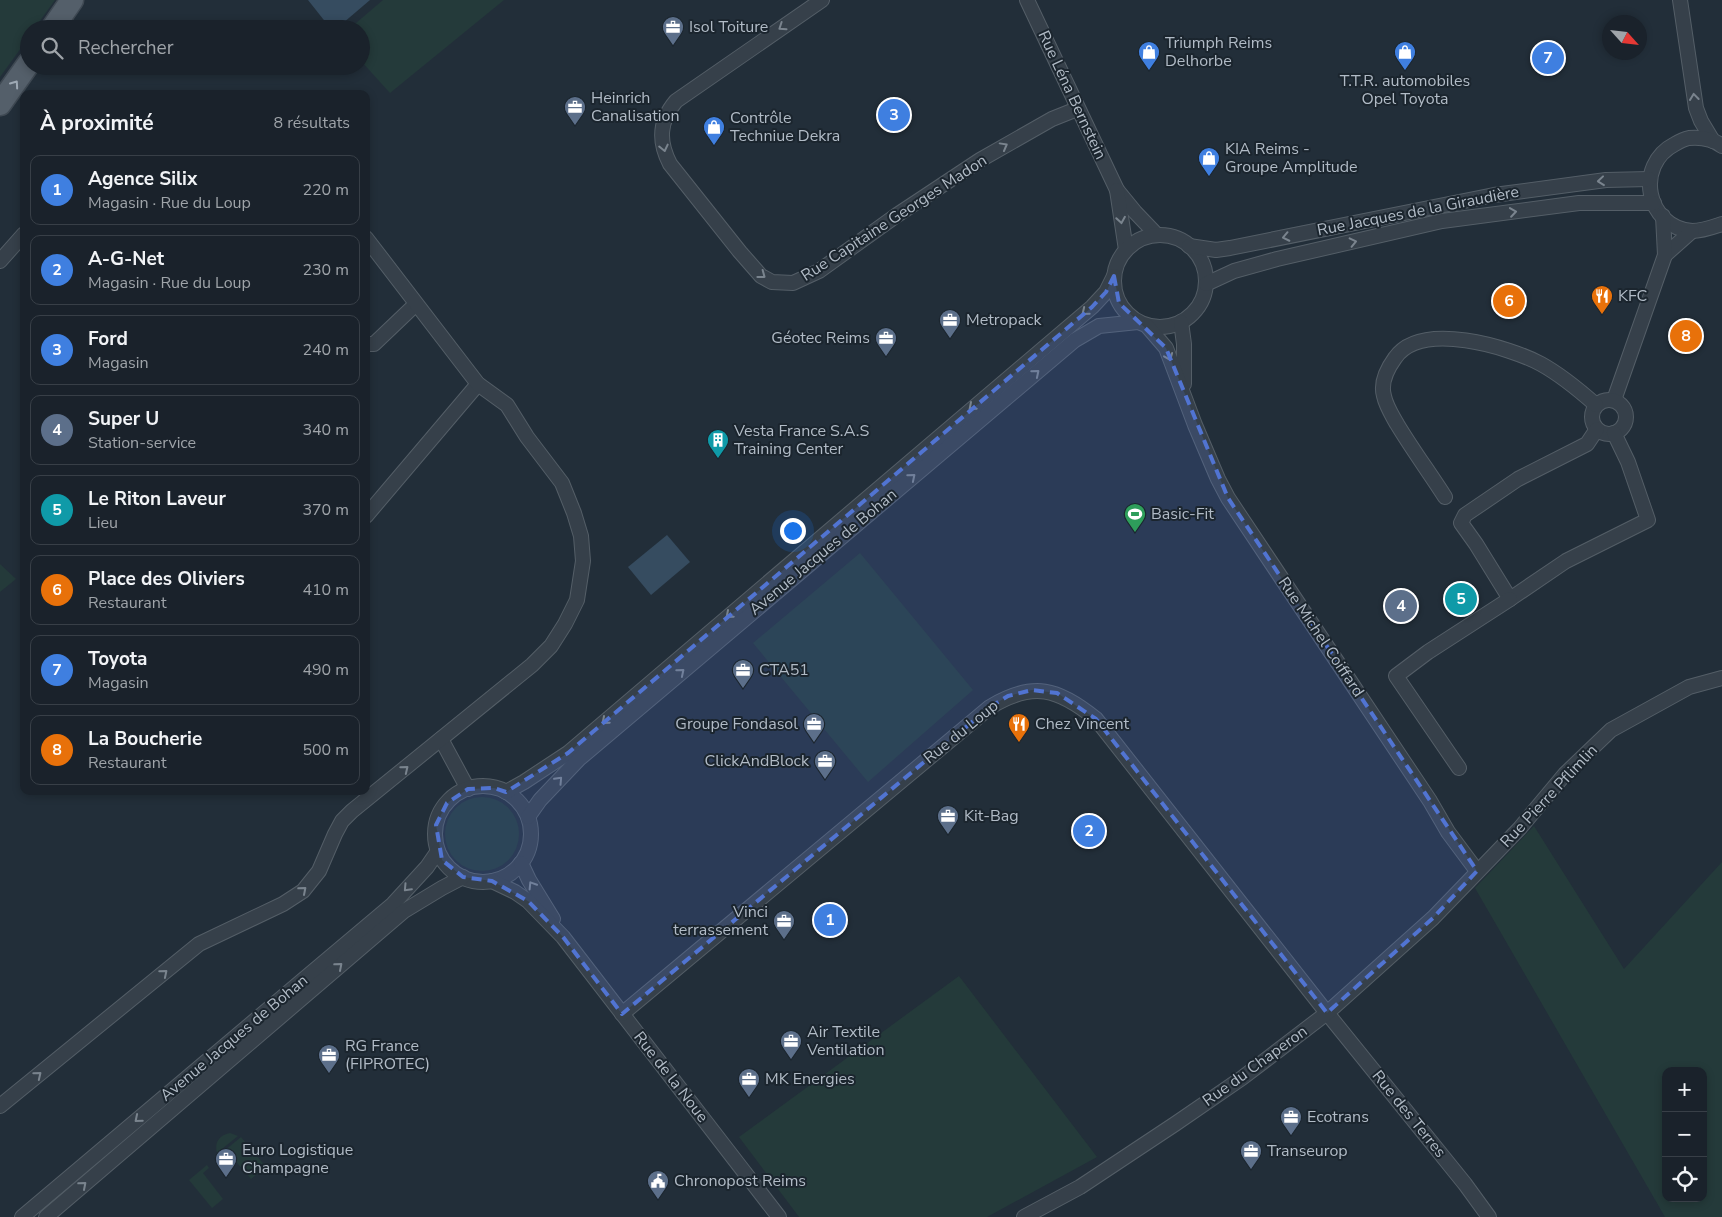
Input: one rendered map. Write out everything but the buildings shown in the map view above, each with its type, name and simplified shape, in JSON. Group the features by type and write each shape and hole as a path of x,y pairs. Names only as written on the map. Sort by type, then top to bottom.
{"main road":[{"path":"58,20 72,0"},
{"path":"0,104 21,75"}],"street":[{"name":"Rue Capitaine Georges Madon","path":"822,0 676,101 668,111 661,132 664,153 673,168 740,252 761,276 772,282 793,283 819,271 896,215 980,160 1052,119 1078,108"},
{"name":"Rue Léna Bernstein","path":"1027,0 1117,190"},
{"path":"1680,0 1696,108 1701,120 1718,143"},
{"path":"1718,143 1703,137 1684,139 1667,148 1656,161 1649,180 1651,196 1659,213 1673,224 1692,231 1708,229 1722,224"},
{"name":"Rue Jacques de la Giraudière","path":"1189,246 1216,250 1230,248 1494,195 1606,180 1649,180"},
{"path":"1117,190 1157,235"},
{"path":"1117,190 1126,250"},
{"name":"Rue Jacques de la Giraudière","path":"1206,284 1234,271 1277,259 1442,221 1578,203 1654,203"},
{"path":"1614,400 1665,255 1663,216"},
{"path":"1665,255 1692,231"},
{"path":"1157,235 1168,236 1189,246 1198,256 1204,270 1206,284 1202,299 1194,312 1182,322 1159,327 1143,324 1127,314 1119,303 1114,290 1114,276 1118,262 1126,250 1145,238 1157,235"},
{"path":"0,261 20,238"},
{"path":"0,1106 199,944 283,904 303,891 319,871 342,821 532,665 550,646 578,600 582,570 581,536 562,483 527,437 507,405 478,384 370,243"},
{"name":"Avenue Jacques de Bohan","path":"506,792 568,753 1092,306 1106,292 1114,276"},
{"path":"370,344 374,344 416,304"},
{"name":"Rue Michel Coiffard","path":"1182,322 1184,392"},
{"name":"Avenue Jacques de Bohan","path":"528,817 540,800 579,759 1074,340 1099,326 1143,324"},
{"name":"Rue Michel Coiffard","path":"1143,324 1166,348 1210,461 1228,498 1430,801 1448,832 1477,871"},
{"path":"1446,497 1402,433 1383,395 1383,382 1388,369 1397,355 1412,344 1438,338 1473,341 1508,349 1568,382 1596,405"},
{"path":"370,511 478,384"},
{"path":"1614,400 1624,409 1625,423 1614,433 1602,432 1593,424 1593,411 1601,401 1614,400"},
{"path":"1510,599 1461,523 1465,515 1518,480 1586,444 1597,429"},
{"path":"1458,768 1396,676 1428,652 1566,561 1648,520 1628,462 1614,433"},
{"name":"Rue Pierre Pflimlin","path":"1464,886 1520,828 1565,774 1611,730 1689,687 1722,678"},
{"name":"Rue du Loup","path":"622,1014 990,707 1008,696 1032,690 1057,694 1077,704 1096,719 1327,1013"},
{"path":"441,739 468,788"},
{"path":"481,786 506,792 515,799 528,817 530,841 527,852 521,863 508,875 492,881 474,881 463,877 448,867 438,851 436,832 440,813 452,798 468,788 481,786"},
{"name":"Avenue Jacques de Bohan","path":"22,1217 393,904 427,867 438,851"},
{"path":"521,863 563,937"},
{"name":"Avenue Jacques de Bohan","path":"46,1217 404,911 463,877"},
{"path":"492,881 515,892 528,901 563,937"},
{"name":"Rue du Chaperon","path":"1024,1217 1080,1187 1242,1078 1327,1013 1433,918 1464,886"},
{"name":"Rue de la Noue","path":"563,937 779,1217"},
{"name":"Rue des Terres","path":"1327,1013 1408,1112 1489,1217"}],"highlighted area":[{"path":"1114,276 1119,303 1166,348 1228,498 1477,871 1433,918 1327,1013 1096,719 1057,693 1032,690 1008,696 990,707 622,1014 563,937 528,901 492,881 463,877 442,860 436,825 447,803 468,789 494,788 506,792 568,753 1092,307 1106,292"}],"green space":[{"path":"0,0 55,0 41,20 20,20 20,49 0,77"},
{"path":"383,0 504,0 390,93 370,71 370,20 360,20"},
{"path":"860,553 973,690 868,782 753,643"},
{"path":"0,564 16,579 0,592"},
{"path":"475,797 489,797 503,803 513,813 519,827 519,841 513,855 503,865 489,871 475,871 461,865 451,855 445,841 445,827 451,813 461,803"},
{"path":"1534,826 1624,969 1722,862 1722,1217 1665,1217 1475,888"},
{"path":"959,976 1097,1157 987,1217 799,1217 739,1137"},
{"path":"230,1133 238,1136 217,1153 216,1146 218,1140"},
{"path":"241,1137 266,1167 251,1179 232,1157 224,1164 218,1156"},
{"path":"207,1165 209,1168 203,1173 223,1199 212,1208 189,1180"}],"water":[{"path":"308,0 370,0 347,20 324,20"},
{"path":"667,535 690,562 651,595 628,567"}],"place":[{"name":"Isol Toiture","path":"673,46"},
{"name":"Toyota","path":"1548,58"},
{"name":"Triumph Reims Delhorbe","path":"1149,71"},
{"name":"T.T.R. automobiles Opel Toyota","path":"1405,71"},
{"name":"Ford","path":"894,115"},
{"name":"Heinrich Canalisation","path":"575,126"},
{"name":"Contrôle Techniue Dekra","path":"714,146"},
{"name":"KIA Reims - Groupe Amplitude","path":"1209,177"},
{"name":"Place des Oliviers","path":"1509,301"},
{"name":"KFC","path":"1602,315"},
{"name":"La Boucherie","path":"1686,336"},
{"name":"Metropack","path":"950,339"},
{"name":"Géotec Reims","path":"886,357"},
{"name":"Vesta France S.A.S Training Center","path":"718,459"},
{"name":"Basic-Fit","path":"1135,533"},
{"name":"Le Riton Laveur","path":"1461,599"},
{"name":"Super U","path":"1401,606"},
{"name":"CTA51","path":"743,689"},
{"name":"Groupe Fondasol","path":"814,743"},
{"name":"Chez Vincent","path":"1019,743"},
{"name":"ClickAndBlock","path":"825,780"},
{"name":"A-G-Net","path":"1089,831"},
{"name":"Kit-Bag","path":"948,835"},
{"name":"Agence Silix","path":"830,920"},
{"name":"Vinci terrassement","path":"784,940"},
{"name":"Air Textile Ventilation","path":"791,1060"},
{"name":"RG France (FIPROTEC)","path":"329,1074"},
{"name":"MK Energies","path":"749,1098"},
{"name":"Ecotrans","path":"1291,1136"},
{"name":"Transeurop","path":"1251,1170"},
{"name":"Euro Logistique Champagne","path":"226,1178"},
{"name":"Chronopost Reims","path":"658,1200"}]}
